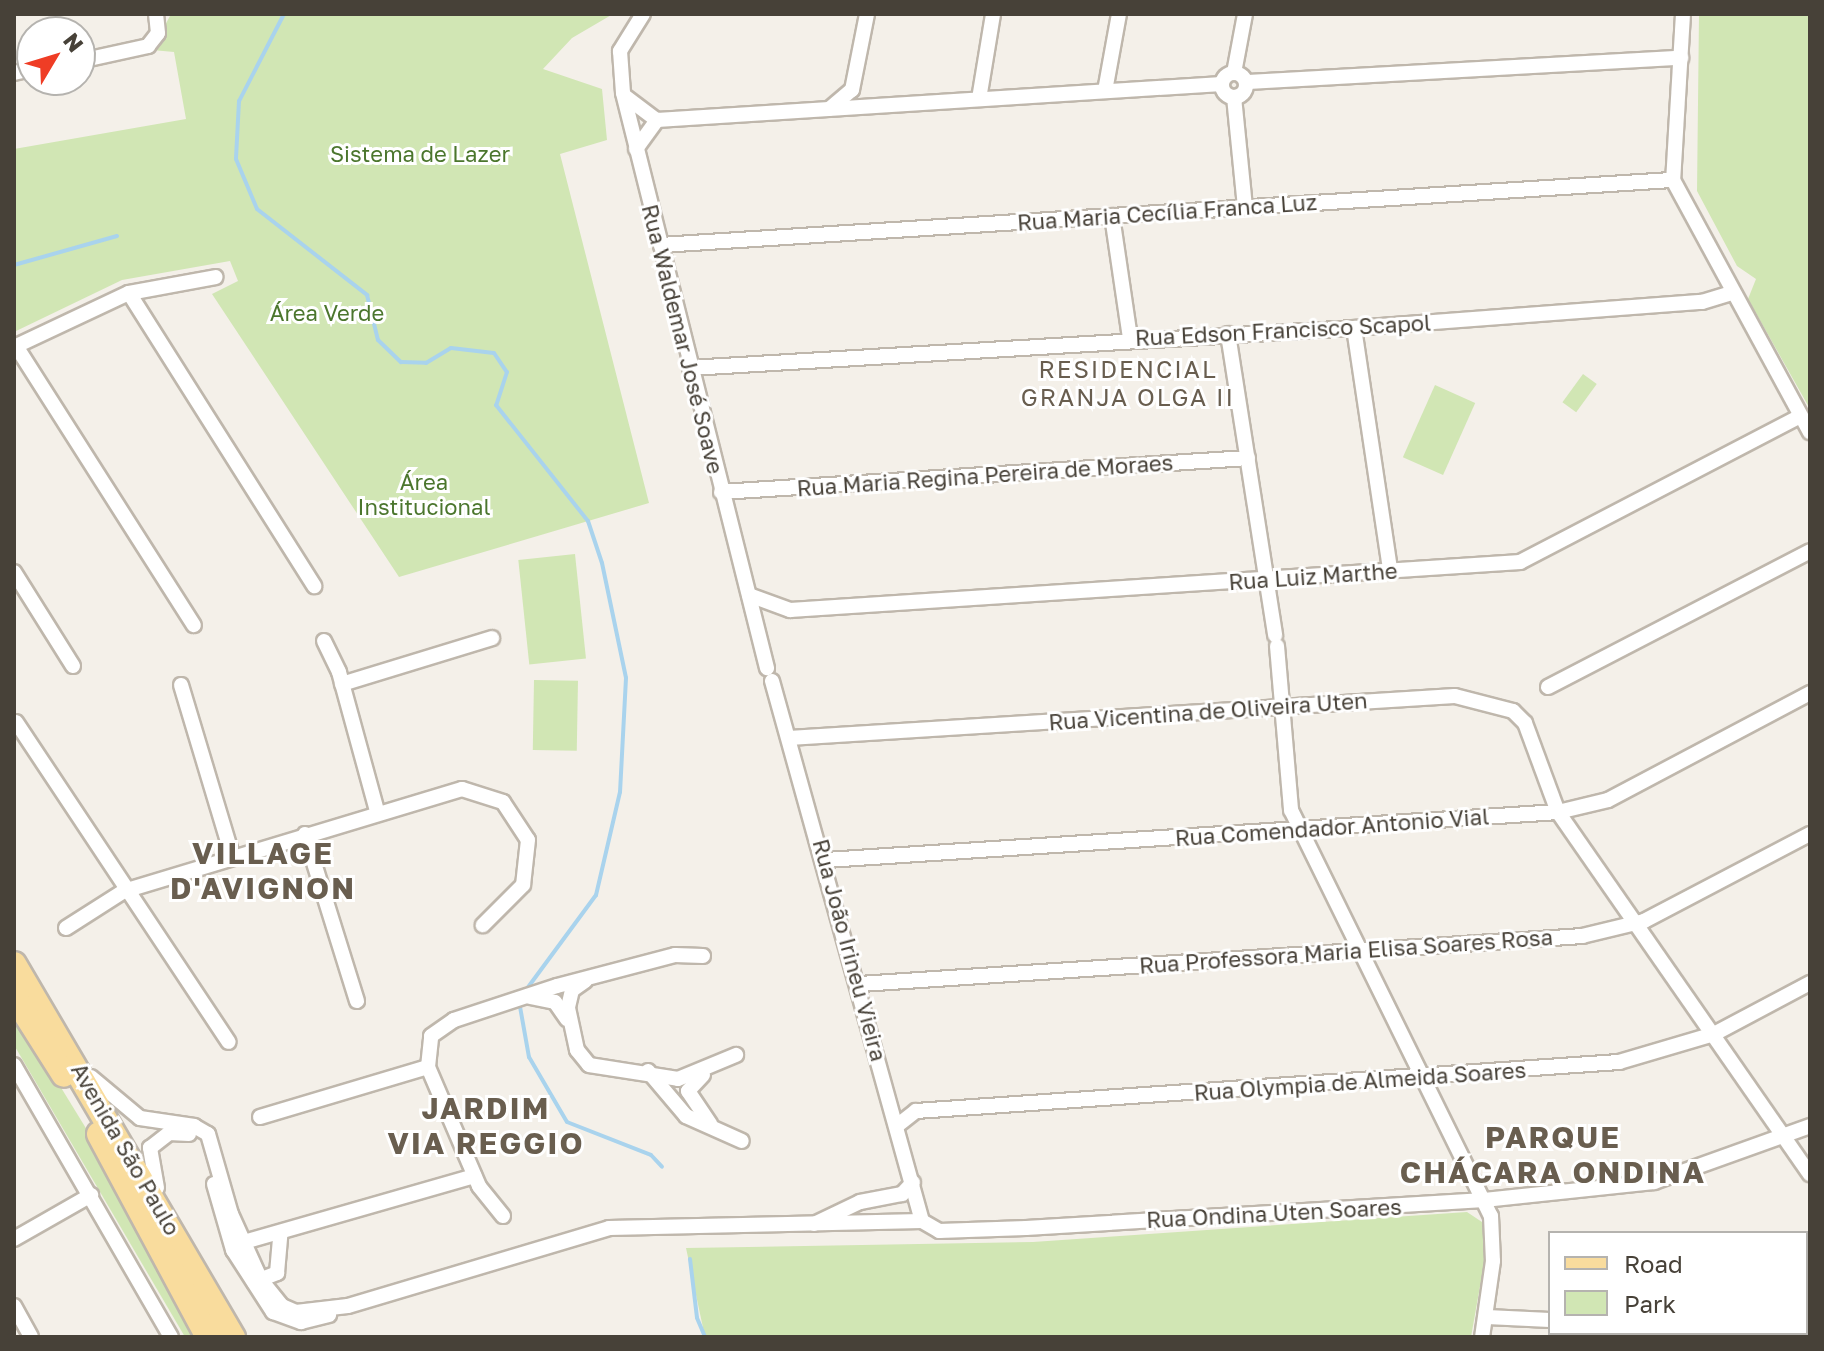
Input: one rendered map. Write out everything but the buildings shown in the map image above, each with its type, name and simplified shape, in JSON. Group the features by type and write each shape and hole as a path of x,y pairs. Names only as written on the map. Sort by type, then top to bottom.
{"main road":[{"name":"Avenida São Paulo","path":"14,964 179,1239 233,1337"},
{"name":"Avenida São Paulo","path":"14,996 97,1129 208,1337"}],"street":[{"path":"96,58 137,51 158,33 158,14"},
{"name":"Rua Waldemar José Soave","path":"643,14 620,51 623,93 721,492 770,675"},
{"path":"828,109 849,94 856,78 866,14"},
{"path":"979,99 993,14"},
{"path":"1105,91 1119,14"},
{"path":"1245,14 1240,78 1234,97 1245,207"},
{"path":"1683,14 1673,180 1731,293 1810,432"},
{"path":"623,93 657,120 1222,84 1240,78 1681,58"},
{"path":"856,78 876,106"},
{"path":"1222,84 1234,97"},
{"path":"636,149 657,120"},
{"name":"Rua Maria Cecília Franca Luz","path":"661,245 1673,180"},
{"path":"1112,216 1130,338"},
{"path":"194,625 15,346 129,293 216,277"},
{"path":"129,293 314,586"},
{"name":"Rua Edson Francisco Scapol","path":"690,368 1130,338 1354,328 1702,302 1731,293"},
{"path":"1354,328 1390,570"},
{"path":"1228,334 1276,641 1291,810 1484,1200 1494,1238 1487,1317 1482,1337"},
{"name":"Rua Luiz Marthe","path":"790,610 1520,562 1800,416"},
{"name":"Rua Maria Regina Pereira de Moraes","path":"721,492 1248,458"},
{"path":"1548,687 1810,551"},
{"path":"14,572 73,666"},
{"path":"749,595 790,610"},
{"path":"756,625 790,610"},
{"path":"342,684 492,638"},
{"path":"324,641 342,684 377,811"},
{"name":"Rua João Irineu Vieira","path":"770,675 826,860 922,1221"},
{"path":"181,685 232,855"},
{"name":"Rua Comendador Antonio Vial","path":"826,860 1558,812 1608,800 1810,693"},
{"name":"Rua Vicentina de Oliveira Uten","path":"789,738 1455,696 1500,705 1525,723 1558,812 1632,925 1714,1034 1810,1174"},
{"path":"16,722 124,891 229,1042"},
{"path":"66,928 124,891 377,811 462,789 483,790 512,809 528,840 527,874 510,903 483,925"},
{"path":"305,834 357,1001"},
{"name":"Rua Professora Maria Elisa Soares Rosa","path":"860,984 1582,936 1632,925 1810,834"},
{"path":"503,1216 474,1176 428,1067 428,1048 439,1026 528,998 561,995 586,980 675,955 703,956"},
{"name":"Rua Olympia de Almeida Soares","path":"898,1125 916,1111 1619,1062 1714,1034 1810,983"},
{"path":"561,995 572,1030 589,1065 644,1069 677,1079 688,1091 697,1113 720,1132"},
{"path":"69,1053 131,1114 208,1134 257,1281"},
{"path":"668,1098 682,1102 688,1091 710,1070 736,1055"},
{"path":"14,1065 21,1090 91,1195 171,1337"},
{"path":"260,1117 428,1067"},
{"path":"644,1069 668,1098 720,1132 742,1141"},
{"path":"668,1098 677,1079 710,1070"},
{"name":"Rua Ondina Uten Soares","path":"257,1281 289,1310 348,1306 609,1228 810,1226 922,1221 939,1231 982,1230 1484,1200 1654,1182 1786,1139 1810,1126"},
{"path":"179,1239 150,1172 156,1139 180,1132 203,1142 215,1197 235,1241 245,1244 474,1176"},
{"path":"810,1226 860,1202 902,1194 913,1182"},
{"path":"14,1239 91,1195"},
{"path":"215,1197 257,1281"},
{"path":"257,1281 279,1270 280,1235"},
{"path":"14,1306 31,1337"},
{"path":"1487,1317 1548,1320"}],"green space":[{"path":"171,14 613,14 572,38 543,69 602,89 607,140 560,154 649,503 399,577 212,294 238,281 230,261 122,280 14,332 14,149 186,119 174,52 152,50"},
{"path":"1699,14 1810,14 1810,409 1748,299 1756,279 1737,266 1697,191"},
{"path":"1583,374 1597,384 1576,412 1562,402"},
{"path":"1435,385 1475,403 1443,475 1403,457"},
{"path":"575,554 586,658 529,664 518,560"},
{"path":"534,680 578,681 577,751 533,750"},
{"path":"14,1011 111,1169 200,1337 185,1337 14,1045"},
{"path":"1467,1212 1485,1224 1487,1247 1471,1337 705,1337 686,1248 1033,1242"},
{"path":"1810,1284 1810,1337 1512,1337 1808,1335"}],"waterway":[{"path":"284,14 239,101 236,159 257,209 367,295 378,340 401,362 426,363 451,348 494,353 507,372 496,405 588,521 602,563 626,678 620,792 596,895 526,990"},
{"path":"14,265 117,236"},
{"path":"519,1001 529,1057 567,1122 651,1155 662,1167"},
{"path":"690,1259 697,1318 705,1337"},
{"path":"807,1337 856,1337"}],"district":[{"name":"RESIDENCIAL GRANJA OLGA II","path":"1128,383"},
{"name":"VILLAGE D'AVIGNON","path":"263,870"},
{"name":"JARDIM VIA REGGIO","path":"486,1125"},
{"name":"PARQUE CHÁCARA ONDINA","path":"1553,1154"}],"park label":[{"name":"Sistema de Lazer","path":"420,154"},
{"name":"Área Verde","path":"327,313"},
{"name":"Área Institucional","path":"424,494"}]}
